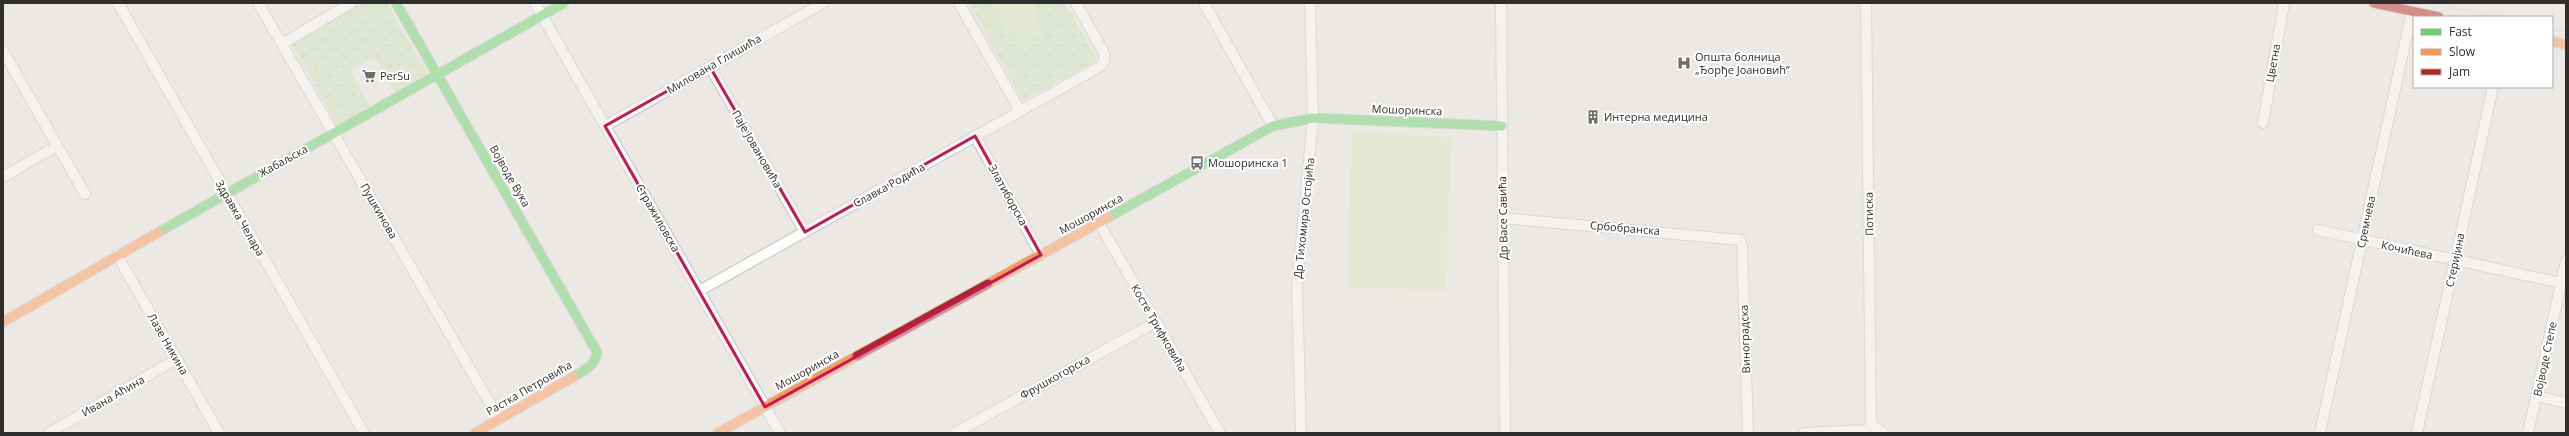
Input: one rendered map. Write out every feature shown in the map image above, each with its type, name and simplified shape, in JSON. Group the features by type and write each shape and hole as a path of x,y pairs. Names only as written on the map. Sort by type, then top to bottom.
{"street":[{"name":"Здравка Челара","path":"118,3 364,433"},
{"name":"Пушкинова","path":"258,3 499,420"},
{"path":"282,44 351,3"},
{"name":"Војводе Вука","path":"396,3 591,340 597,352 594,363"},
{"name":"Стражиловска","path":"535,3 780,433"},
{"name":"Жабаљска","path":"3,322 226,193 564,3"},
{"name":"Милована Глишића","path":"605,126 822,3"},
{"path":"959,3 1020,111"},
{"name":"Славка Родића","path":"699,291 1100,66 1105,58 1076,3"},
{"path":"1204,3 1273,126"},
{"name":"Др Тихомира Остојића","path":"1301,433 1297,286 1313,118 1310,3"},
{"name":"Др Васе Савића","path":"1501,3 1505,433"},
{"name":"Потиска","path":"1866,3 1872,426"},
{"name":"Цветна","path":"2262,123 2284,3"},
{"path":"2374,3 2434,16"},
{"name":"Сремчева","path":"2320,433 2412,11"},
{"path":"2553,41 2566,44"},
{"path":"3,51 85,194"},
{"name":"Паје Јовановића","path":"710,67 805,232"},
{"name":"Стеријина","path":"2417,433 2494,88"},
{"name":"Мошоринска","path":"718,433 1273,126 1313,118 1502,126"},
{"name":"Златиборска","path":"975,136 1041,255"},
{"path":"3,177 57,146"},
{"name":"Србобранска","path":"1503,218 1737,238 1742,245"},
{"name":"Косте Трифковића","path":"1099,223 1220,433"},
{"name":"Кочићева","path":"2318,230 2564,284"},
{"name":"Виноградска","path":"1742,245 1748,433"},
{"name":"Лазе Никина","path":"117,255 220,433"},
{"name":"Војводе Степе","path":"2528,433 2564,284 2566,261"},
{"name":"Фрушкогорска","path":"955,433 1156,322"},
{"name":"Ивана Аћина","path":"49,433 177,359"},
{"name":"Растка Петровића","path":"475,433 594,363"},
{"path":"2536,396 2566,403"},
{"path":"1804,433 1868,430 1872,426 1883,433"}],"highlighted area":[{"path":"710,67 805,232 975,136 1041,255 765,407 605,126"}],"green space":[{"path":"361,3 387,3 427,73 395,92 375,57 350,71 370,106 337,125 291,43"},
{"path":"375,3 381,3 398,34 321,77 302,44"},
{"path":"969,3 1065,3 1095,56 1095,61 1023,101"},
{"path":"996,3 1033,3 1039,14 1035,16 1044,33 1021,46 1011,29 1006,31 998,14 1001,12"},
{"path":"1352,132 1451,137 1446,290 1347,288"}],"railway":[{"path":"2432,3 2493,16"},
{"path":"2553,29 2566,31"}],"traffic: fast":[{"path":"396,3 597,352 592,364 573,377"},
{"path":"159,232 564,3"},
{"path":"1109,217 1273,126 1313,118 1502,126"}],"traffic: slow":[{"path":"2553,41 2566,45"},
{"path":"988,284 1109,217"},
{"path":"3,322 159,232"},
{"path":"718,433 857,356"},
{"path":"475,433 573,377"}],"traffic: jam":[{"path":"2374,3 2434,16"},
{"path":"857,356 988,284"}],"place":[{"name":"Општа болница „Ђорђе Јоановић”","path":"1684,63"},
{"name":"PerSu","path":"369,76"},
{"name":"Интерна медицина","path":"1593,117"},
{"name":"Мошоринска 1","path":"1197,163"}]}
